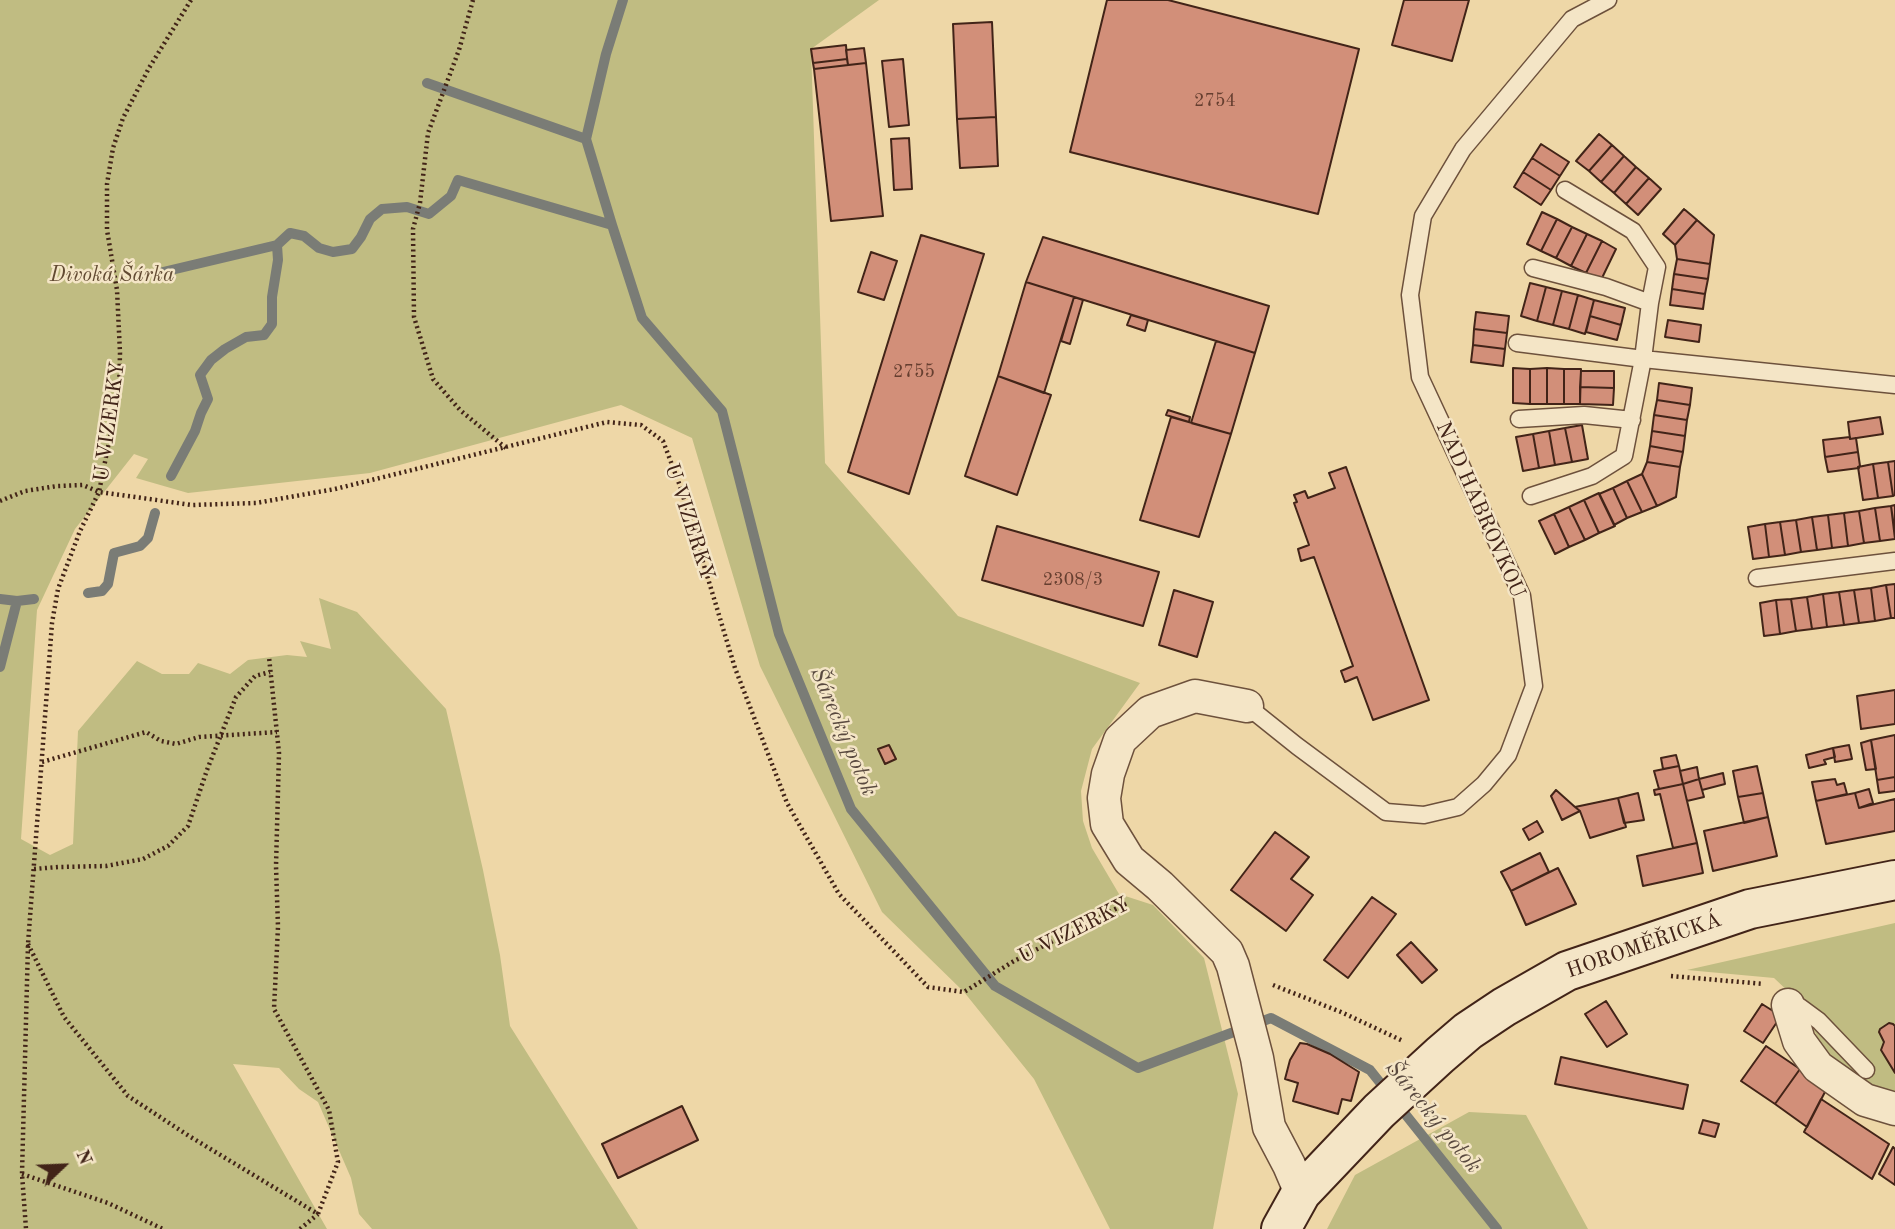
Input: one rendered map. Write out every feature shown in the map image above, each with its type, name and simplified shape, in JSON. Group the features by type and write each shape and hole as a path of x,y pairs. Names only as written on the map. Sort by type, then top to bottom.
{"main road":[{"name":"HOROMĚŘICKÁ","path":"1282,1229 1301,1193 1379,1111 1413,1080 1468,1031 1567,971 1750,909 1895,880"}],"street":[{"name":"NAD HABROVKOU","path":"1160,886 1129,860 1107,824 1104,798 1108,774 1120,740 1150,712 1195,696 1247,706"},
{"path":"1160,886 1227,952 1253,1044 1269,1127 1301,1193"},
{"path":"1788,1005 1799,1041 1818,1067 1865,1100 1895,1109"}],"lane":[{"name":"NAD HABROVKOU","path":"1247,706 1386,812 1424,815 1458,807 1484,784 1508,755 1534,686 1522,596 1420,377 1410,295 1423,216 1463,149 1572,19 1608,0"},
{"path":"1531,496 1592,476 1623,456 1643,359 1657,267 1633,231 1565,190"},
{"path":"1533,268 1606,287 1650,303"},
{"path":"1517,343 1895,385"},
{"path":"1519,419 1584,415 1632,420"},
{"path":"1757,578 1895,561"},
{"path":"1788,1005 1800,1007 1819,1021 1866,1070"}],"path":[{"name":"U VIZERKY","path":"191,0 149,68 123,118 113,148 107,184 107,230 117,289 119,392 99,492 191,505 256,503 335,489 607,422 641,425 663,442 680,486 735,668 787,803 839,894 928,987 964,992 1160,886"},
{"path":"473,0 459,50 428,133 420,203 413,229 414,317 433,379 460,410 507,448"},
{"path":"0,500 25,491 57,486 83,485 99,492 80,531 58,589 52,623 28,944 22,1174 26,1229"},
{"path":"269,657 279,753 276,866 278,927 274,1009 328,1110 338,1162 317,1214 300,1229"},
{"path":"34,869 106,866 143,859 169,846 188,826 236,697 255,676 270,672"},
{"path":"42,762 146,732 161,741 176,744 199,737 277,732"},
{"path":"28,944 64,1017 128,1096 317,1214"},
{"path":"1233,966 1403,1041"},
{"path":"1678,977 1765,984 1788,1005"},
{"path":"22,1174 108,1203 163,1229"}],"green space":[{"name":"Divoká Šárka","path":"0,0 879,0 811,49 825,463 958,616 1140,683 1092,749 1081,791 1083,821 1092,848 1119,894 1153,905 1204,958 1238,1094 1213,1229 1110,1229 1034,1079 964,992 882,912 760,666 692,438 621,405 370,473 188,493 136,478 148,459 134,454 75,529 37,610 21,839 50,855 73,844 78,731 137,661 162,674 189,674 198,663 230,674 248,660 287,655 307,657 300,641 331,649 319,598 357,612 446,709 483,870 500,955 510,1026 638,1229 372,1229 359,1214 351,1178 318,1102 299,1089 279,1068 233,1064 327,1229 0,1229"},
{"path":"1895,923 1895,1026 1889,1023 1879,1032 1884,1042 1881,1050 1895,1073 1895,1097 1876,1095 1826,1063 1816,1034 1792,995 1774,978 1687,970"},
{"path":"1469,1112 1526,1115 1588,1229 1327,1229 1355,1175"}],"building":[{"path":"1107,0 1168,0 1359,49 1318,214 1070,152"},
{"path":"1404,0 1469,0 1452,61 1392,45"},
{"path":"992,22 996,117 957,119 953,24"},
{"path":"846,45 847,59 813,63 811,49"},
{"path":"864,48 866,63 848,65 846,50"},
{"path":"847,59 848,65 814,69 813,63"},
{"path":"903,59 909,125 889,127 882,61"},
{"path":"866,63 883,216 831,221 814,69"},
{"path":"996,117 998,166 960,168 957,119"},
{"path":"1599,134 1612,145 1589,171 1576,161"},
{"path":"909,138 912,189 894,190 891,139"},
{"path":"1541,144 1569,162 1560,176 1532,158"},
{"path":"1612,145 1624,156 1601,182 1589,171"},
{"path":"1624,156 1636,167 1614,193 1601,182"},
{"path":"1532,158 1560,176 1551,190 1523,172"},
{"path":"1636,167 1649,178 1626,204 1614,193"},
{"path":"1523,172 1551,190 1541,205 1514,187"},
{"path":"1649,178 1661,189 1638,215 1626,204"},
{"path":"1684,209 1697,220 1675,245 1663,234"},
{"path":"1542,212 1557,219 1541,251 1527,244"},
{"path":"1557,219 1572,227 1556,258 1541,251"},
{"path":"1697,220 1714,235 1710,264 1677,259 1675,245"},
{"path":"1572,227 1587,234 1571,266 1556,258"},
{"path":"1587,234 1602,241 1586,273 1571,266"},
{"path":"921,235 984,254 909,494 848,472"},
{"path":"1043,237 1269,306 1255,353 1026,282"},
{"path":"1602,241 1616,249 1601,280 1586,273"},
{"path":"871,252 897,261 884,300 858,292"},
{"path":"1677,259 1710,264 1708,279 1674,274"},
{"path":"1674,274 1708,279 1705,294 1672,289"},
{"path":"1026,282 1074,297 1044,393 998,376"},
{"path":"1530,283 1546,287 1537,321 1521,316"},
{"path":"1546,287 1562,291 1553,325 1537,321"},
{"path":"1672,289 1705,294 1703,309 1670,305"},
{"path":"1562,291 1578,295 1569,329 1553,325"},
{"path":"1578,295 1594,300 1585,334 1569,329"},
{"path":"1074,297 1083,300 1070,344 1061,341"},
{"path":"1594,300 1625,308 1621,325 1590,316"},
{"path":"1476,312 1509,316 1507,333 1474,329"},
{"path":"1131,315 1148,320 1145,331 1127,325"},
{"path":"1590,316 1621,325 1617,340 1586,332"},
{"path":"1668,320 1701,325 1699,342 1665,337"},
{"path":"1474,329 1507,333 1505,349 1473,345"},
{"path":"1216,341 1255,353 1231,434 1191,423"},
{"path":"1473,345 1505,349 1503,366 1471,362"},
{"path":"1513,368 1530,369 1530,404 1513,403"},
{"path":"1547,368 1547,404 1530,404 1530,369"},
{"path":"1547,368 1564,369 1564,404 1547,404"},
{"path":"1564,369 1581,369 1580,404 1564,404"},
{"path":"1581,371 1614,371 1614,388 1580,387"},
{"path":"998,376 1051,395 1017,495 965,476"},
{"path":"1659,383 1692,388 1690,405 1657,400"},
{"path":"1580,387 1614,388 1613,405 1580,404"},
{"path":"1657,400 1690,405 1687,420 1654,415"},
{"path":"1168,410 1190,417 1189,422 1166,415"},
{"path":"1654,415 1687,420 1685,436 1652,431"},
{"path":"1171,417 1231,434 1199,537 1140,520"},
{"path":"1880,417 1883,434 1850,439 1848,422"},
{"path":"1582,425 1588,459 1572,462 1565,428"},
{"path":"1565,428 1572,462 1555,465 1549,431"},
{"path":"1549,431 1555,465 1539,468 1533,434"},
{"path":"1652,431 1685,436 1683,452 1650,446"},
{"path":"1533,434 1539,468 1523,471 1516,437"},
{"path":"1856,438 1858,452 1825,457 1823,440"},
{"path":"1650,446 1683,452 1680,467 1647,462"},
{"path":"1858,452 1859,468 1828,472 1825,457"},
{"path":"1895,461 1895,495 1893,496 1888,462"},
{"path":"1647,462 1680,467 1676,497 1657,506 1642,474"},
{"path":"1888,462 1893,496 1878,498 1873,464"},
{"path":"1873,464 1878,498 1863,500 1858,467"},
{"path":"1346,467 1429,700 1373,720 1357,677 1345,682 1341,671 1353,666 1314,557 1301,561 1298,549 1309,545 1294,503 1297,502 1294,495 1305,491 1308,498 1335,488 1329,473"},
{"path":"1642,474 1657,506 1642,512 1627,481"},
{"path":"1627,481 1642,512 1627,518 1613,488"},
{"path":"1613,488 1627,518 1614,525 1599,494"},
{"path":"1599,493 1615,526 1599,533 1584,500"},
{"path":"1584,500 1599,533 1585,540 1569,507"},
{"path":"1895,505 1895,533 1891,506"},
{"path":"1891,506 1895,539 1880,541 1875,508"},
{"path":"1569,507 1585,540 1569,547 1554,514"},
{"path":"1875,508 1880,541 1864,543 1859,511"},
{"path":"1859,511 1864,543 1848,546 1844,513"},
{"path":"1844,513 1848,546 1832,548 1828,515"},
{"path":"1554,514 1569,547 1555,554 1539,521"},
{"path":"1828,515 1832,548 1817,550 1812,517"},
{"path":"1812,517 1817,550 1801,552 1796,520"},
{"path":"1796,520 1801,552 1785,555 1780,522"},
{"path":"1780,522 1785,555 1769,557 1765,524"},
{"path":"1765,524 1769,557 1753,559 1748,527"},
{"path":"997,526 1159,572 1143,626 982,580"},
{"path":"1895,584 1895,618 1891,618 1886,585"},
{"path":"1886,585 1891,618 1875,621 1871,588"},
{"path":"1871,588 1875,621 1859,623 1854,590"},
{"path":"1174,590 1213,602 1197,657 1159,645"},
{"path":"1854,590 1859,623 1844,625 1839,592"},
{"path":"1839,592 1844,625 1827,627 1823,594"},
{"path":"1823,594 1827,627 1812,629 1807,597"},
{"path":"1807,597 1812,629 1796,631 1791,599"},
{"path":"1791,599 1796,631 1780,634 1776,600"},
{"path":"1776,600 1780,634 1764,636 1760,603"},
{"path":"1895,690 1895,724 1861,729 1857,696"},
{"path":"1895,735 1895,777 1877,780 1871,740"},
{"path":"1871,740 1876,769 1866,770 1861,743"},
{"path":"889,745 896,759 885,764 878,749"},
{"path":"1849,745 1852,759 1835,762 1833,748"},
{"path":"1833,748 1835,757 1824,760 1826,764 1809,768 1806,755"},
{"path":"1676,755 1679,766 1663,769 1661,758"},
{"path":"1679,766 1683,784 1659,789 1654,771"},
{"path":"1757,766 1763,793 1738,797 1733,771"},
{"path":"1697,767 1699,779 1683,784 1680,771"},
{"path":"1723,773 1725,784 1702,790 1699,779"},
{"path":"1895,777 1895,791 1879,793 1877,780"},
{"path":"1699,779 1704,797 1687,801 1683,784"},
{"path":"1835,779 1837,785 1844,783 1847,794 1816,801 1812,782"},
{"path":"1683,784 1697,843 1673,848 1660,794 1655,795 1654,790"},
{"path":"1869,789 1873,803 1859,808 1855,793"},
{"path":"1556,790 1580,811 1562,820 1551,796"},
{"path":"1638,793 1644,820 1624,823 1618,798"},
{"path":"1763,793 1768,817 1744,823 1738,797"},
{"path":"1855,793 1859,808 1895,799 1895,831 1826,844 1816,801"},
{"path":"1618,798 1626,827 1590,838 1580,811 1575,807"},
{"path":"1768,817 1777,856 1713,871 1704,831"},
{"path":"1537,821 1543,832 1529,840 1523,829"},
{"path":"1275,832 1309,857 1291,879 1313,895 1286,931 1231,890"},
{"path":"1697,843 1703,873 1643,886 1637,856"},
{"path":"1540,853 1549,872 1511,891 1501,872"},
{"path":"1558,868 1576,904 1526,925 1511,891"},
{"path":"1372,897 1396,914 1348,978 1324,960"},
{"path":"1411,942 1437,970 1422,983 1397,955"},
{"path":"1606,1001 1627,1034 1607,1047 1585,1014"},
{"path":"1762,1004 1781,1016 1763,1043 1744,1031"},
{"path":"1889,1023 1895,1026 1895,1073 1881,1050 1884,1042 1879,1032"},
{"path":"1300,1043 1330,1054 1359,1072 1351,1101 1342,1099 1338,1114 1293,1101 1298,1083 1285,1079 1290,1060"},
{"path":"1766,1046 1800,1069 1775,1104 1741,1081"},
{"path":"1561,1057 1688,1085 1683,1109 1555,1084"},
{"path":"1800,1069 1827,1088 1807,1127 1775,1104"},
{"path":"1821,1099 1889,1144 1872,1179 1804,1132"},
{"path":"682,1106 698,1140 618,1178 602,1144"},
{"path":"1703,1120 1719,1124 1715,1137 1699,1133"},
{"path":"1893,1147 1895,1149 1895,1185 1879,1174"}],"waterway":[{"name":"Šárecký potok","path":"623,0 606,54 586,139 642,318 722,411 779,634 851,809 995,986 1138,1068 1271,1018 1370,1070 1497,1229"},
{"path":"427,83 586,139"},
{"path":"171,476 195,431 208,399 200,375 211,360 225,349 246,337 264,335 272,324 277,245 290,233 304,236 319,248 333,252 352,249 370,219 382,209 407,207 429,214 451,196 458,180 612,225"},
{"path":"163,272 277,245"},
{"path":"88,593 102,591 108,584 114,553 140,546 148,538 155,513"},
{"path":"0,599 17,601"},
{"path":"0,667 17,601 34,599"}]}
